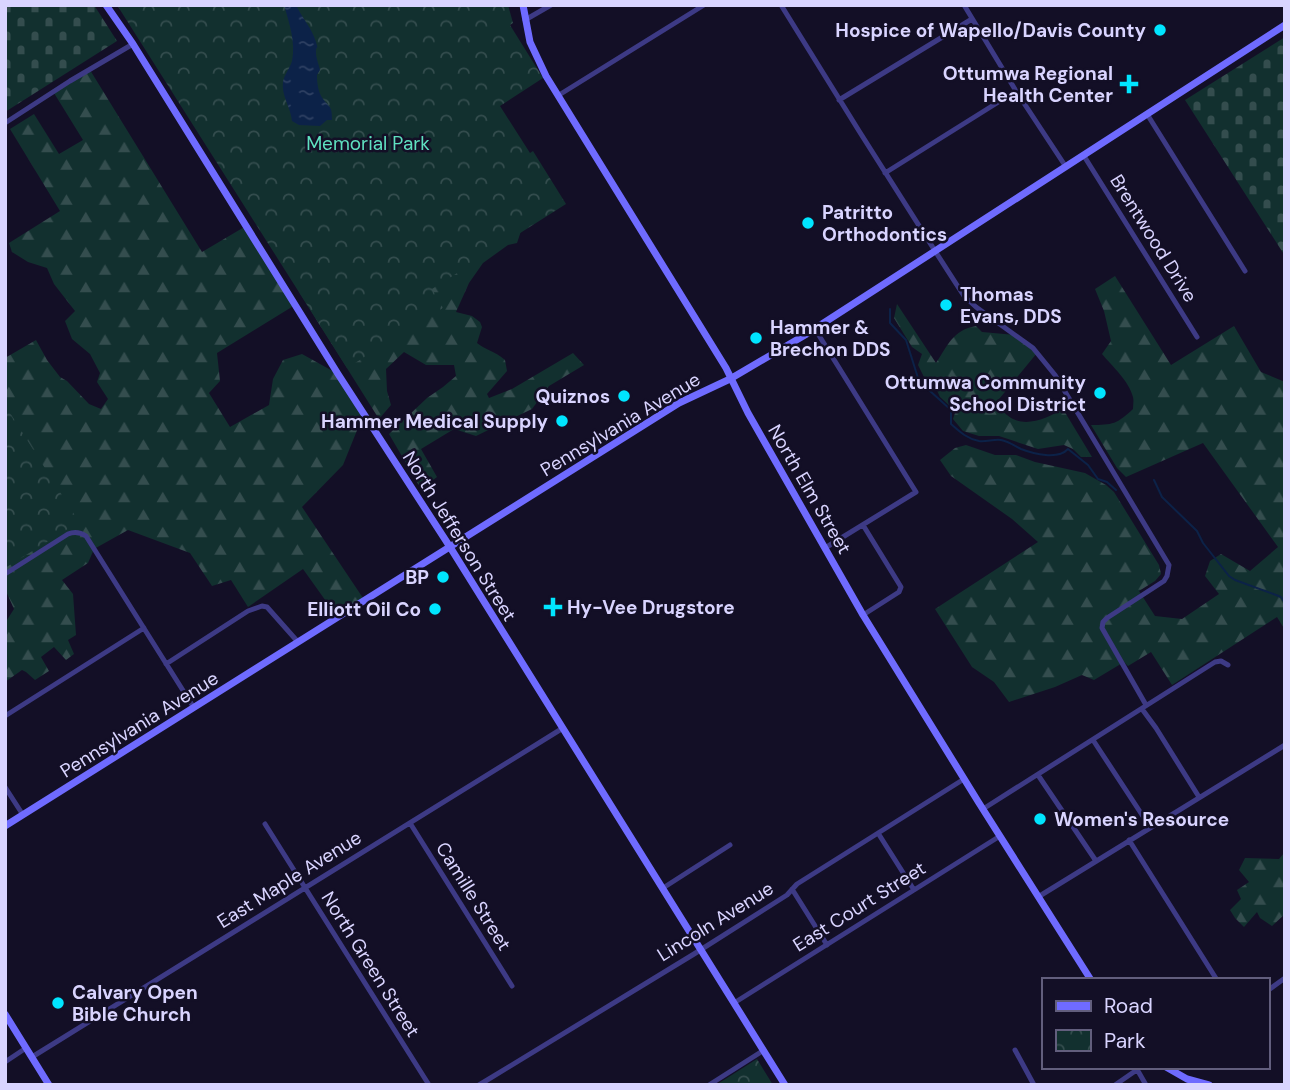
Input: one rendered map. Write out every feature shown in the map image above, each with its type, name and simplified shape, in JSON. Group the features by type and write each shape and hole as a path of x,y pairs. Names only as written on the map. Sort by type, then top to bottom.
{"main road":[{"name":"North Jefferson Street","path":"106,5 450,547 785,1085"},
{"name":"North Elm Street","path":"523,5 530,42 546,76 702,328 863,615 1090,978"},
{"name":"Pennsylvania Avenue","path":"5,827 679,403 730,379 815,329 1285,25"},
{"path":"5,1014 50,1085"},
{"path":"1170,1069 1187,1079 1209,1085"}],"street":[{"path":"525,20 551,5"},
{"path":"559,95 704,5"},
{"path":"781,5 964,296 1033,348 1055,375 1169,565 1167,576 1158,585 1107,618 1102,628 1144,707 1199,797"},
{"path":"964,5 1066,167"},
{"path":"839,100 972,19"},
{"path":"5,123 133,44"},
{"path":"885,173 1016,91"},
{"path":"1147,114 1245,271"},
{"name":"Brentwood Drive","path":"1084,156 1197,337"},
{"path":"815,329 916,492 825,548"},
{"path":"863,525 901,587 899,592 863,615"},
{"path":"5,574 68,534 81,532 194,708"},
{"path":"166,664 248,611 262,606 267,607 299,643"},
{"path":"5,716 144,628"},
{"path":"983,809 1216,662 1222,661 1228,665"},
{"name":"East Maple Avenue","path":"32,1057 563,728"},
{"path":"1093,740 1150,827"},
{"path":"1038,897 1285,745"},
{"path":"1038,775 1096,861"},
{"name":"Lincoln Avenue","path":"479,1085 701,950 787,895 797,884 964,779"},
{"path":"5,788 23,816"},
{"name":"Camille Street","path":"410,823 512,986"},
{"name":"North Green Street","path":"265,824 429,1085"},
{"path":"878,833 914,890"},
{"name":"East Court Street","path":"734,1003 1000,836"},
{"path":"1129,840 1216,978"},
{"path":"663,888 730,845"},
{"path":"792,889 827,945"},
{"path":"1269,990 1285,978"},
{"path":"5,1062 26,1048"},
{"path":"709,1085 764,1050"},
{"path":"1015,1050 1034,1085"},
{"path":"1115,1085 1139,1069 1146,1085"}],"green space":[{"path":"5,5 94,5 117,41 5,112"},
{"name":"Memorial Park","path":"117,5 508,5 513,23 510,25 543,78 500,106 530,153 533,151 566,204 432,289 443,308 347,368"},
{"path":"1285,37 1285,256 1185,100"},
{"path":"90,70 202,252 246,226 295,305 217,353 220,381 209,393 230,427 269,405 273,379 283,360 302,354 338,374 364,413 343,465 302,507 365,601 338,618 303,569 248,607 231,580 212,586 190,553 128,530 94,549 88,563 62,580 73,594 76,635 68,640 74,654 66,660 54,647 41,657 49,671 35,680 22,670 5,682 5,623 14,609 5,589 5,358 36,340 60,377 89,404 101,409 108,399 97,382 100,373 90,354 72,339 65,321 75,311 54,284 47,268 28,262 12,252 9,243 60,211 10,129 34,114 59,154 83,140 54,93"},
{"path":"499,102 522,228 517,243 508,245 483,263 469,283 456,312 472,316 480,322 482,327 477,343 505,360 507,371 487,394 489,398 512,389 573,353 584,365 549,386 532,409 476,436 454,429 421,449 437,477 421,489 389,434 427,398 456,376 454,365 426,365 404,352 386,369 391,405 379,419 299,292"},
{"path":"1115,276 1171,365 1234,326 1261,372 1285,382 1285,630 1277,617 1172,685 1151,652 1128,666 1124,662 1094,680 1082,675 1009,702 994,682 972,667 935,609 1038,542 1012,519 951,476 940,460 955,448 966,445 995,455 1016,455 1085,473 1106,485 1114,492 1159,565 1161,574 1139,591 1155,616 1182,619 1219,594 1205,576 1210,561 1221,554 1250,571 1278,547 1203,443 1126,477 1117,468 1091,425 1114,423 1133,409 1133,397 1128,385 1102,354 1111,341 1104,311 1095,289"},
{"path":"897,304 936,363 952,339 968,328 976,326 982,332 1015,335 1037,353 995,404 1011,418 1026,422 1045,418 1063,409 1092,457 1081,457 1064,445 1038,449 999,436 979,436 963,431 953,419 956,404 951,407 940,397 933,382 925,379 918,365 922,354 912,347 894,318"},
{"path":"5,405 79,522 5,568"},
{"path":"1285,852 1285,914 1272,926 1260,918 1257,912 1244,927 1230,910 1241,899 1237,890 1249,882 1239,870 1245,858 1279,859"},
{"path":"757,1059 773,1085 716,1085"}],"water":[{"path":"284,5 296,5 316,42 320,70 317,75 318,87 332,115 332,120 327,120 320,126 299,125 292,121 283,87 292,61 293,47"}],"waterway":[{"path":"890,309 890,323 906,340 919,381 951,410 951,424 960,432 975,440 1004,441 1039,454 1058,454 1068,449 1088,465 1098,479 1107,482 1116,490"},
{"path":"1154,480 1162,497 1197,531 1229,576 1281,597 1285,603"}],"place":[{"name":"Hospice of Wapello/Davis County","path":"1160,30"},
{"name":"Ottumwa Regional Health Center","path":"1129,84"},
{"name":"Patritto Orthodontics","path":"808,223"},
{"name":"Thomas Evans, DDS","path":"946,305"},
{"name":"Hammer & Brechon DDS","path":"756,338"},
{"name":"Ottumwa Community School District","path":"1100,393"},
{"name":"Quiznos","path":"624,396"},
{"name":"Hammer Medical Supply","path":"562,421"},
{"name":"BP","path":"443,577"},
{"name":"Hy-Vee Drugstore","path":"553,607"},
{"name":"Elliott Oil Co","path":"435,609"},
{"name":"Women's Resource","path":"1040,819"},
{"name":"Calvary Open Bible Church","path":"58,1003"}]}
